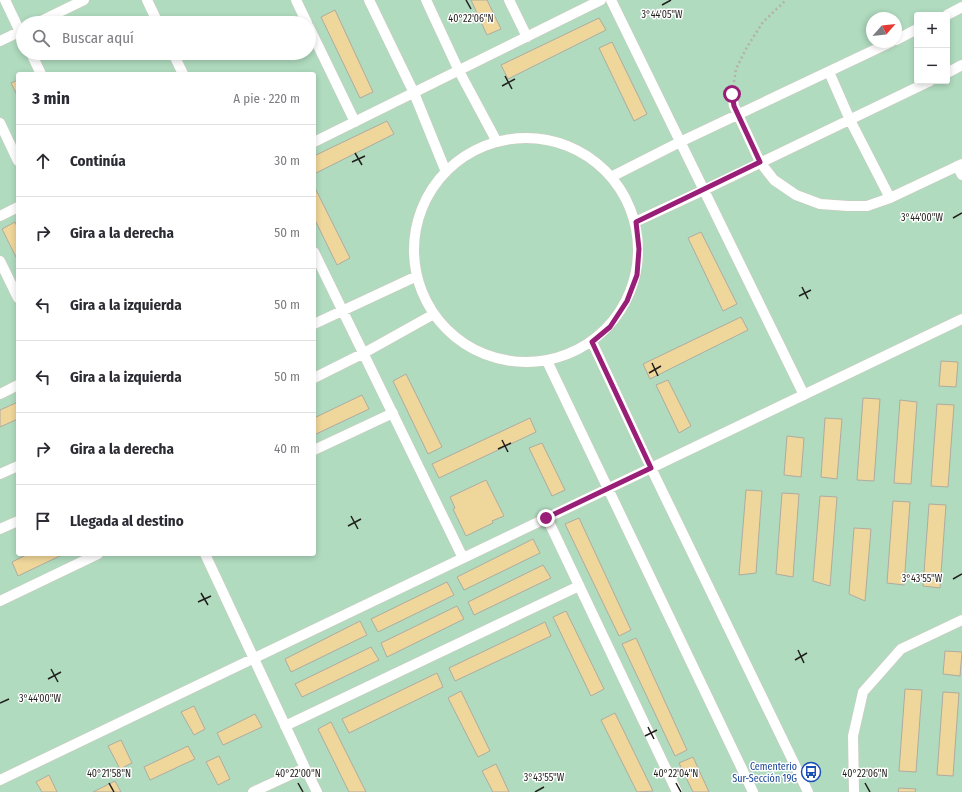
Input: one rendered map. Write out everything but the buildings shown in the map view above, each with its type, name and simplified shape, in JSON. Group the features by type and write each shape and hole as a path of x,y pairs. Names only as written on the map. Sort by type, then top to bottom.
{"lane":[{"path":"5,0 16,21"},
{"path":"51,16 84,0"},
{"path":"147,0 155,16"},
{"path":"296,0 304,16"},
{"path":"369,0 414,93 446,172"},
{"path":"426,0 459,71 497,142"},
{"path":"509,0 527,37"},
{"path":"316,141 601,0"},
{"path":"612,0 804,395"},
{"path":"950,13 962,8"},
{"path":"902,37 914,31"},
{"path":"0,41 16,35"},
{"path":"316,41 355,122"},
{"path":"612,177 680,142 879,48"},
{"path":"34,60 40,72"},
{"path":"176,60 182,72"},
{"path":"950,71 962,65"},
{"path":"829,72 850,120 890,198"},
{"path":"636,222 924,84"},
{"path":"732,94 734,106 760,162 774,180 796,196 820,204 867,206 890,198 960,165 962,176"},
{"path":"0,124 16,157"},
{"path":"530,138 555,142 592,159 612,177 625,195 636,222 639,249 637,275 627,301 610,327 592,342 573,354 547,362 521,363 493,358 459,340 434,314 417,276 413,227 421,203 446,172 468,154 497,142 530,138"},
{"path":"0,216 16,208"},
{"path":"316,256 463,558"},
{"path":"0,261 16,294"},
{"path":"316,323 417,276"},
{"path":"316,377 364,353 434,314"},
{"path":"0,780 962,319"},
{"path":"592,342 651,468 808,792"},
{"path":"547,362 753,792"},
{"path":"0,394 16,386"},
{"path":"316,449 392,413"},
{"path":"0,474 16,467"},
{"path":"546,518 677,792"},
{"path":"0,529 16,522"},
{"path":"0,601 94,556"},
{"path":"206,556 317,792"},
{"path":"285,726 579,586"},
{"path":"854,792 853,736 863,692 902,649 962,620"},
{"path":"254,792 305,768"}],"path":[{"path":"732,94 736,69 747,47 762,22 786,0"}],"green space":[{"path":"0,0 962,0 962,792 0,792"}],"place":[{"name":"Cementerio Sur-Sección 19G","path":"811,772"}],"route":[{"path":"546,518 651,468 592,342 610,327 627,301 637,275 639,249 636,222 760,162 734,106 732,94"}]}
